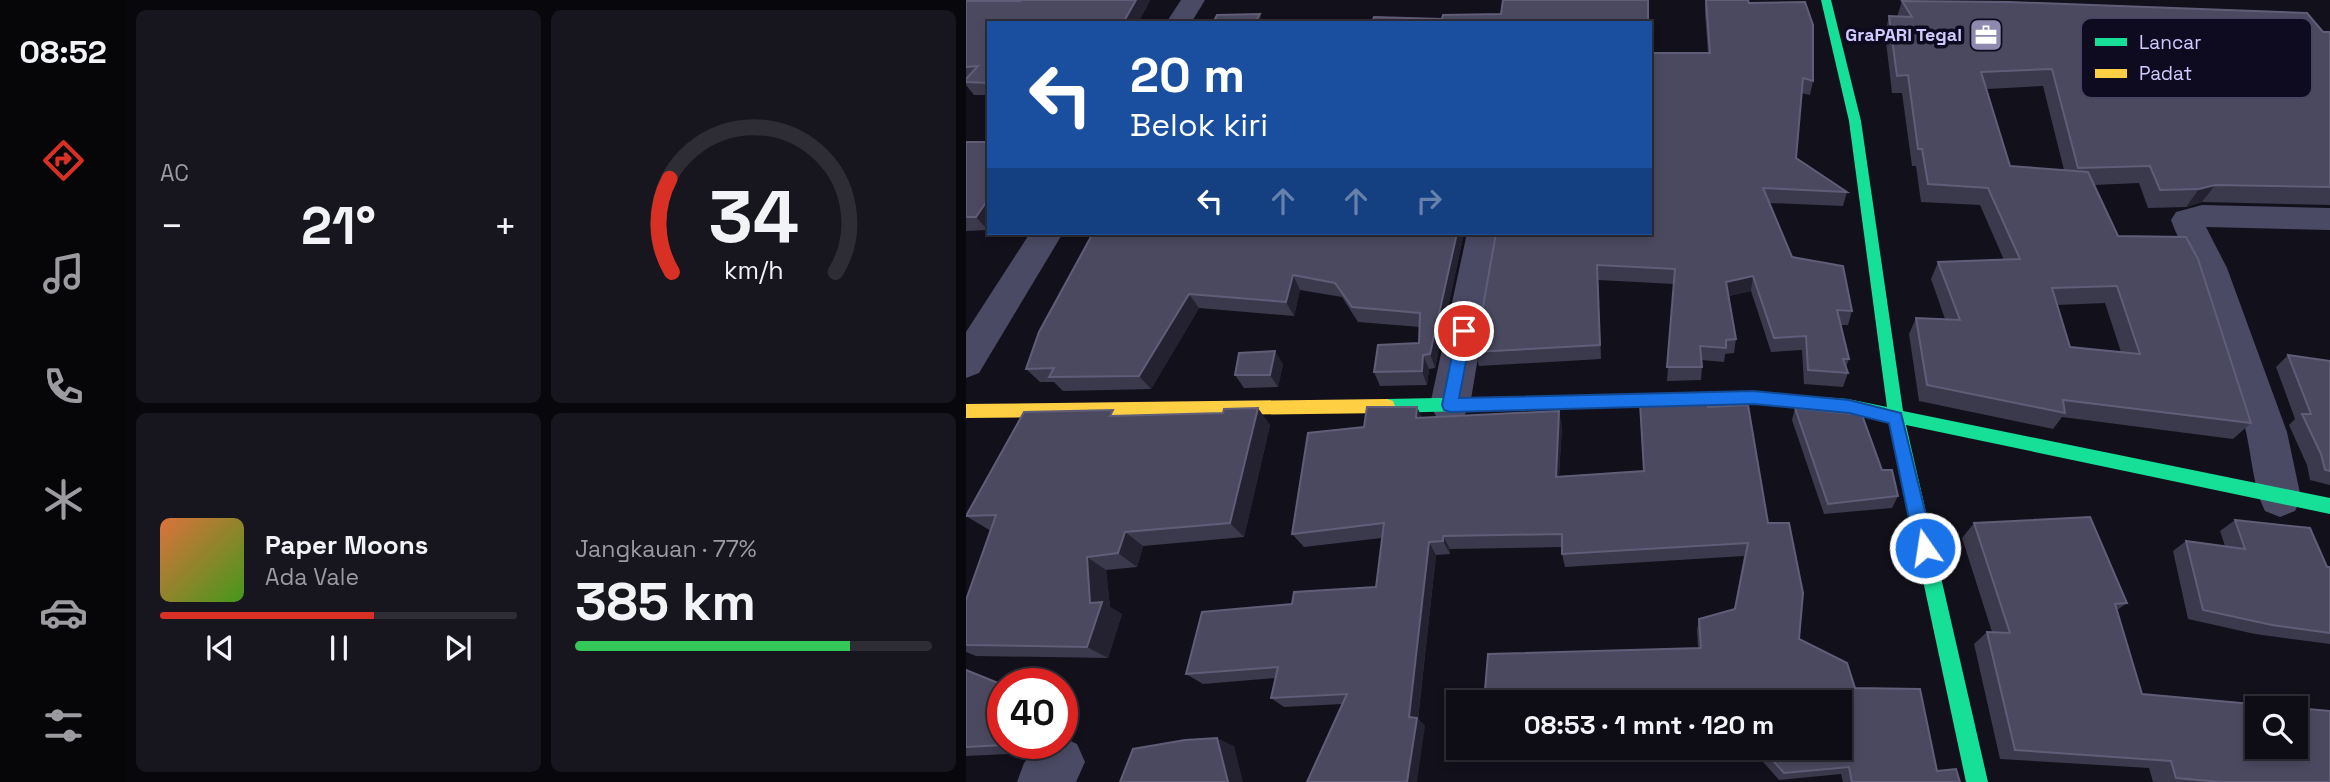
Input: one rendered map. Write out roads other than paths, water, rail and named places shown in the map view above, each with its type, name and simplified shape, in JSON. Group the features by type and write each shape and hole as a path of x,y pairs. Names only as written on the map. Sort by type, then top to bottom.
{"street":[{"path":"1179,21 1193,0"},
{"path":"1826,0 1855,121 1896,418 1977,782"},
{"path":"2280,498 2266,432 2240,350 2210,268 2196,244 2188,220 2202,216 2330,219"},
{"path":"966,363 1046,235"},
{"path":"1450,405 1483,235"},
{"path":"966,411 1753,398 1849,407 2280,498 2330,506"}],"place":[{"name":"GraPARI Tegal","path":"1986,35"}]}
